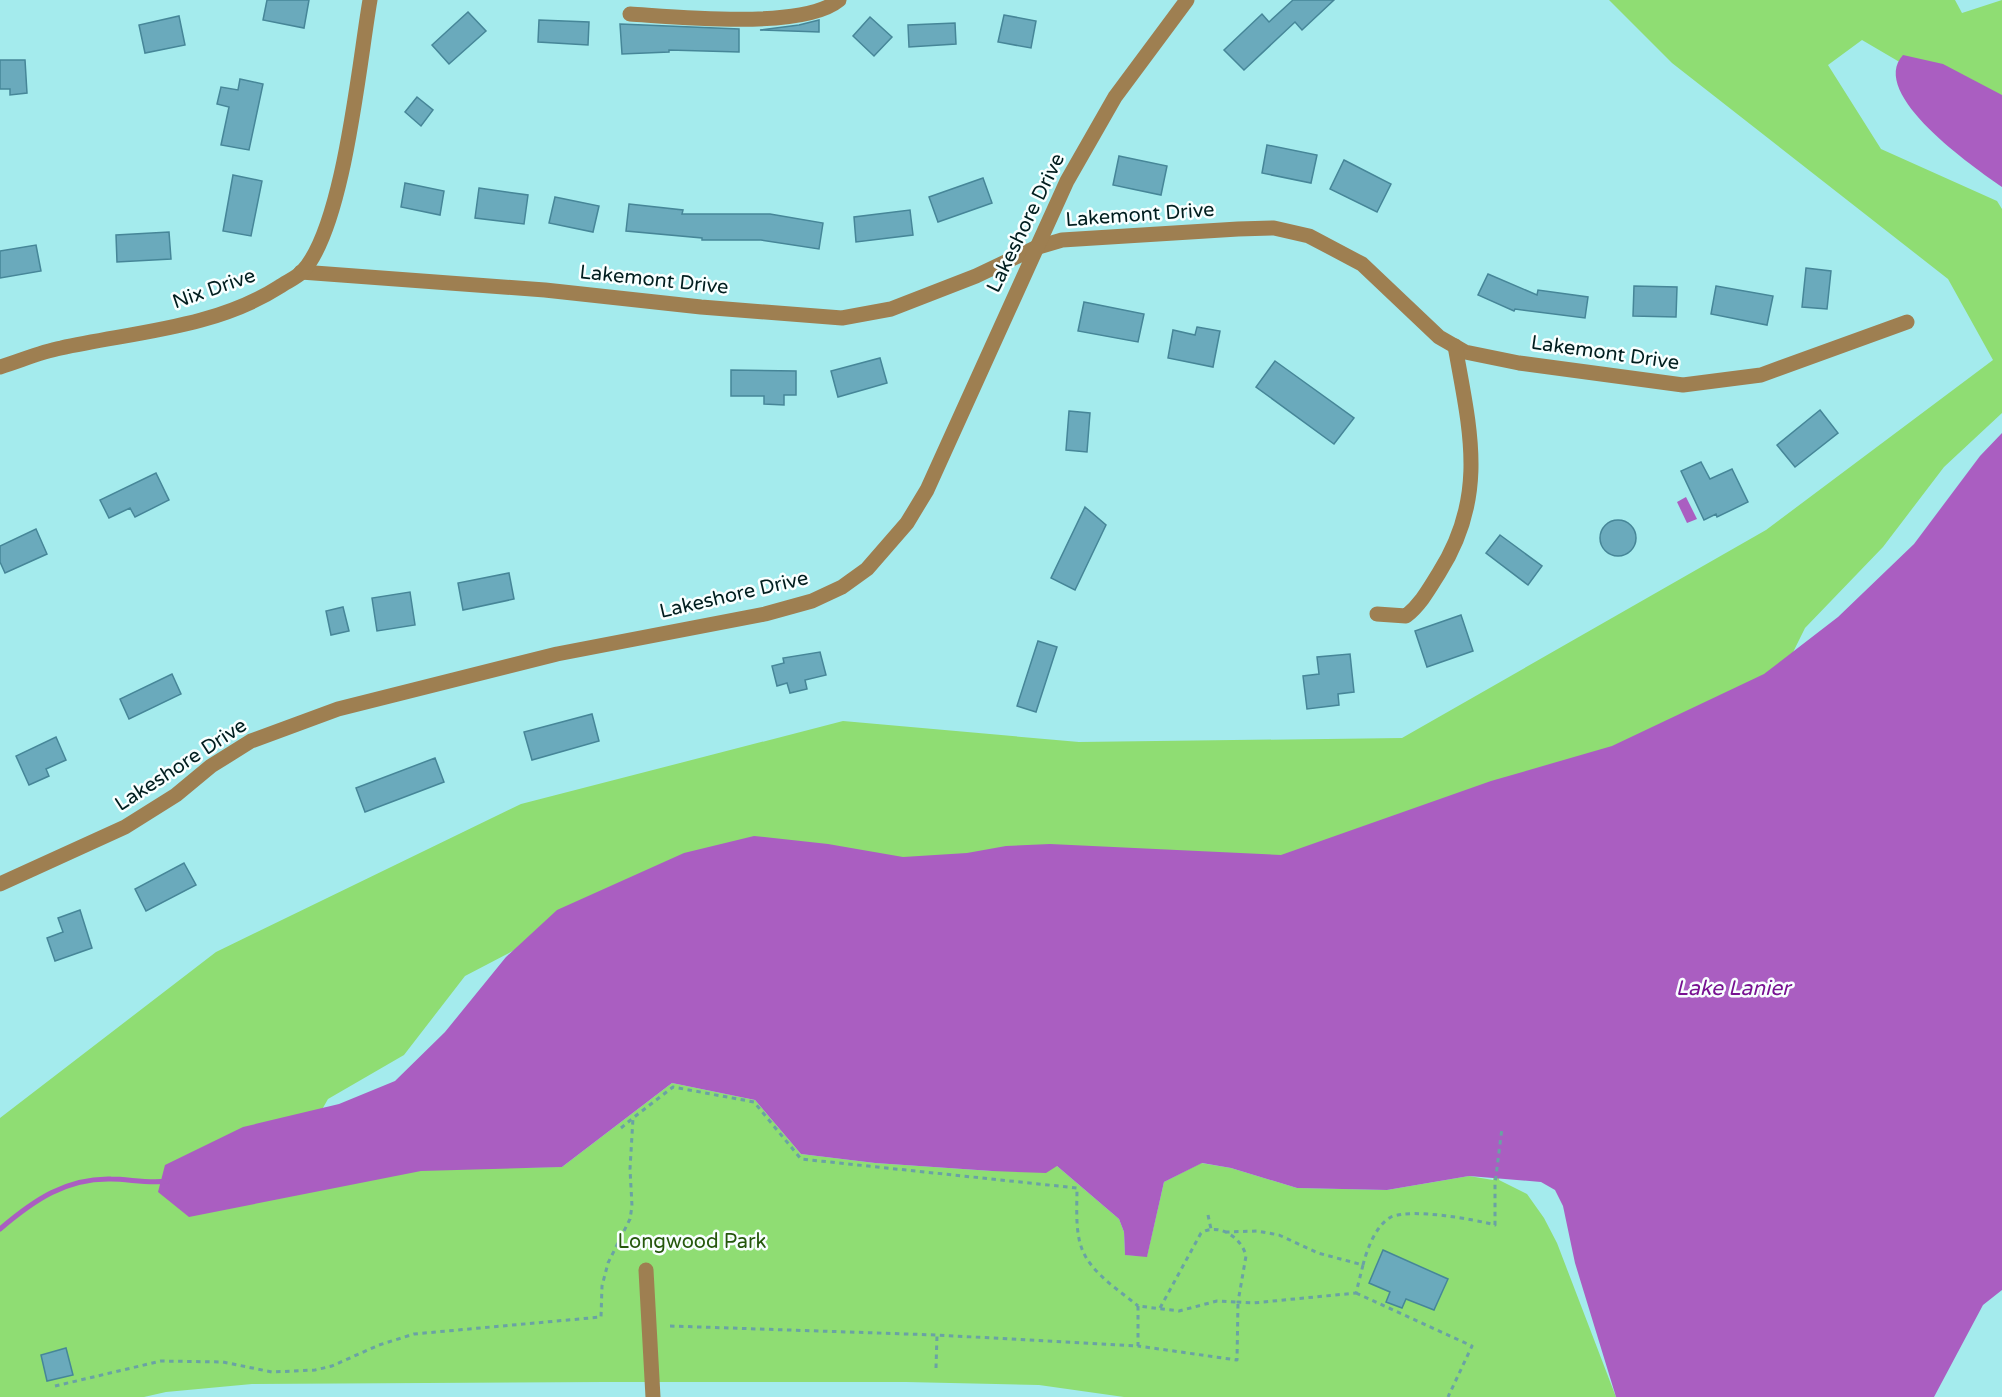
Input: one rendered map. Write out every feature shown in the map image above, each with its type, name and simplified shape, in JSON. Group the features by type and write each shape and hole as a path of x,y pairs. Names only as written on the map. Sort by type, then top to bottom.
{"street":[{"name":"Nix Drive","path":"0,367 58,348 200,321 252,302 301,272 314,255 329,220 339,185 370,0"},
{"path":"630,14 754,19 805,14 830,8 839,0"},
{"name":"Lakeshore Drive","path":"0,884 125,827 176,795 211,766 251,741 338,709 557,654 765,614 812,601 842,587 867,569 907,523 927,490 1067,181 1115,97 1187,0"},
{"name":"Lakemont Drive","path":"301,272 534,289 702,307 842,318 891,309 976,276 1035,248 1062,240 1274,228 1309,236 1362,264 1439,337 1465,352 1519,363 1683,385 1761,375 1907,322"},
{"path":"1377,614 1406,616 1419,605 1463,528 1473,475 1467,411 1455,346"},
{"path":"646,1270 653,1397"}],"path":[{"path":"621,1128 673,1087 753,1102 801,1159 1077,1188 1078,1233 1082,1250 1094,1269 1138,1306 1189,1310 1217,1301 1253,1303 1356,1293 1472,1346 1448,1397"},
{"path":"55,1386 161,1360 223,1362 272,1372 315,1370 414,1334 601,1317 602,1286 608,1263 625,1229 632,1206 630,1169 633,1118"},
{"path":"1356,1293 1368,1247 1383,1224 1399,1215 1480,1221 1495,1225 1495,1184 1502,1128"},
{"path":"1208,1215 1211,1229"},
{"path":"1160,1308 1202,1233 1211,1229 1279,1235 1318,1253 1363,1265"},
{"path":"670,1326 937,1335 1138,1346 1237,1360 1238,1302 1246,1256 1241,1243 1226,1232"},
{"path":"1138,1306 1138,1346"},
{"path":"936,1368 937,1335"}],"green space":[{"name":"Longwood Park","path":"1609,0 1955,0 1962,13 2002,0 2002,95 1937,84 1862,40 1828,65 1881,149 1997,201 2002,209 2002,413 1944,467 1883,547 1805,628 1764,711 1405,845 1194,876 633,888 465,976 404,1055 328,1099 287,1171 562,1167 672,1083 755,1100 801,1154 875,1163 992,1171 1057,1166 1119,1219 1124,1232 1125,1255 1147,1256 1164,1182 1201,1163 1231,1168 1297,1188 1387,1190 1469,1176 1493,1180 1500,1129 1505,1129 1499,1180 1527,1194 1544,1218 1557,1243 1616,1397 1124,1397 1039,1385 906,1382 604,1382 252,1384 166,1392 144,1397 0,1397 0,1118 216,952 521,804 843,721 1079,742 1402,738 1766,530 1993,360 1948,279 1672,63"}],"water":[{"path":"1903,55 1943,64 2002,95 2002,187 1949,147 1911,109 1899,89 1896,71"},
{"name":"Lake Lanier","path":"2002,433 2002,1290 1983,1305 1934,1397 1616,1397 1575,1263 1563,1206 1555,1190 1541,1182 1469,1176 1387,1190 1297,1188 1231,1168 1202,1163 1164,1182 1147,1257 1125,1255 1124,1232 1119,1219 1057,1166 1046,1173 992,1171 875,1163 801,1154 755,1100 672,1083 562,1167 421,1171 189,1217 158,1192 165,1165 243,1127 339,1104 395,1081 445,1032 506,957 557,910 684,853 754,836 828,844 903,857 967,853 1006,846 1050,844 1281,855 1491,781 1612,746 1764,674 1838,617 1914,544 1980,456"},
{"path":"1686,497 1697,519 1687,523 1677,502"}],"building":[{"path":"267,0 309,0 304,28 263,20"},
{"path":"1293,0 1334,0 1302,30 1295,22 1244,70 1224,50 1262,14 1269,22"},
{"path":"468,12 486,31 449,64 432,45"},
{"path":"1004,15 1036,21 1031,48 998,42"},
{"path":"179,16 185,45 145,53 139,25"},
{"path":"870,17 892,37 874,56 853,36"},
{"path":"539,20 589,22 588,45 538,42"},
{"path":"819,20 819,32 760,30 799,25"},
{"path":"955,23 956,44 909,47 908,25"},
{"path":"620,24 739,29 739,52 669,50 669,52 622,54"},
{"path":"0,60 25,60 27,93 10,95 10,89 0,89"},
{"path":"240,79 263,84 249,150 221,145 229,107 217,104 221,87 238,90"},
{"path":"417,97 433,110 421,126 405,112"},
{"path":"1267,145 1317,155 1311,183 1262,173"},
{"path":"1119,156 1167,166 1161,195 1113,185"},
{"path":"1344,160 1391,184 1377,212 1330,189"},
{"path":"233,175 262,181 251,236 223,231"},
{"path":"983,178 992,203 938,222 929,197"},
{"path":"405,183 444,191 440,215 401,207"},
{"path":"479,188 528,195 524,224 475,218"},
{"path":"555,197 599,206 593,232 549,223"},
{"path":"629,204 683,210 682,214 770,214 823,223 819,249 761,240 702,240 702,238 626,231"},
{"path":"910,210 913,235 856,242 854,217"},
{"path":"169,232 171,259 117,262 116,235"},
{"path":"36,245 41,271 0,278 0,251"},
{"path":"1806,268 1831,271 1827,309 1802,307"},
{"path":"1488,274 1537,295 1538,290 1588,297 1585,318 1515,309 1514,311 1478,295"},
{"path":"1634,286 1677,287 1676,317 1633,316"},
{"path":"1716,286 1773,296 1767,325 1711,314"},
{"path":"1084,302 1144,314 1138,342 1078,331"},
{"path":"1197,327 1220,331 1213,367 1168,358 1173,330 1195,335"},
{"path":"880,358 887,383 838,397 831,371"},
{"path":"1275,361 1354,418 1334,444 1256,387"},
{"path":"731,370 796,371 796,395 784,395 784,405 764,404 764,396 731,396"},
{"path":"1820,410 1838,433 1795,467 1777,445"},
{"path":"1069,411 1090,413 1087,452 1066,450"},
{"path":"1701,462 1710,479 1732,469 1748,502 1717,517 1716,514 1704,520 1681,471"},
{"path":"156,473 169,500 135,517 130,508 109,518 100,500"},
{"path":"1085,507 1106,525 1075,590 1051,578"},
{"path":"1618,520 1631,525 1636,538 1631,551 1618,556 1605,551 1600,538 1605,525"},
{"path":"36,529 47,554 5,573 0,562 0,546"},
{"path":"1500,535 1542,566 1528,585 1486,553"},
{"path":"509,573 514,599 463,610 458,583"},
{"path":"410,592 415,625 377,631 372,598"},
{"path":"343,607 349,631 331,635 326,611"},
{"path":"1461,615 1473,651 1427,667 1415,631"},
{"path":"1038,641 1057,647 1036,712 1017,706"},
{"path":"820,652 826,675 805,680 807,689 790,693 787,683 777,686 772,666 784,663 783,658"},
{"path":"1350,654 1354,692 1338,694 1339,705 1307,709 1303,676 1319,674 1317,657"},
{"path":"172,674 181,694 129,719 120,699"},
{"path":"592,714 599,741 532,760 524,732"},
{"path":"56,737 66,760 46,769 49,776 29,785 16,756"},
{"path":"435,758 444,782 365,812 356,788"},
{"path":"184,863 196,885 146,911 135,889"},
{"path":"80,910 92,948 55,961 47,938 63,932 58,918"},
{"path":"1383,1250 1448,1279 1434,1310 1406,1299 1402,1308 1386,1302 1390,1292 1369,1283"},
{"path":"66,1348 73,1375 47,1381 41,1355"}],"waterway":[{"path":"0,1229 38,1200 79,1182 111,1179 167,1181"}]}
